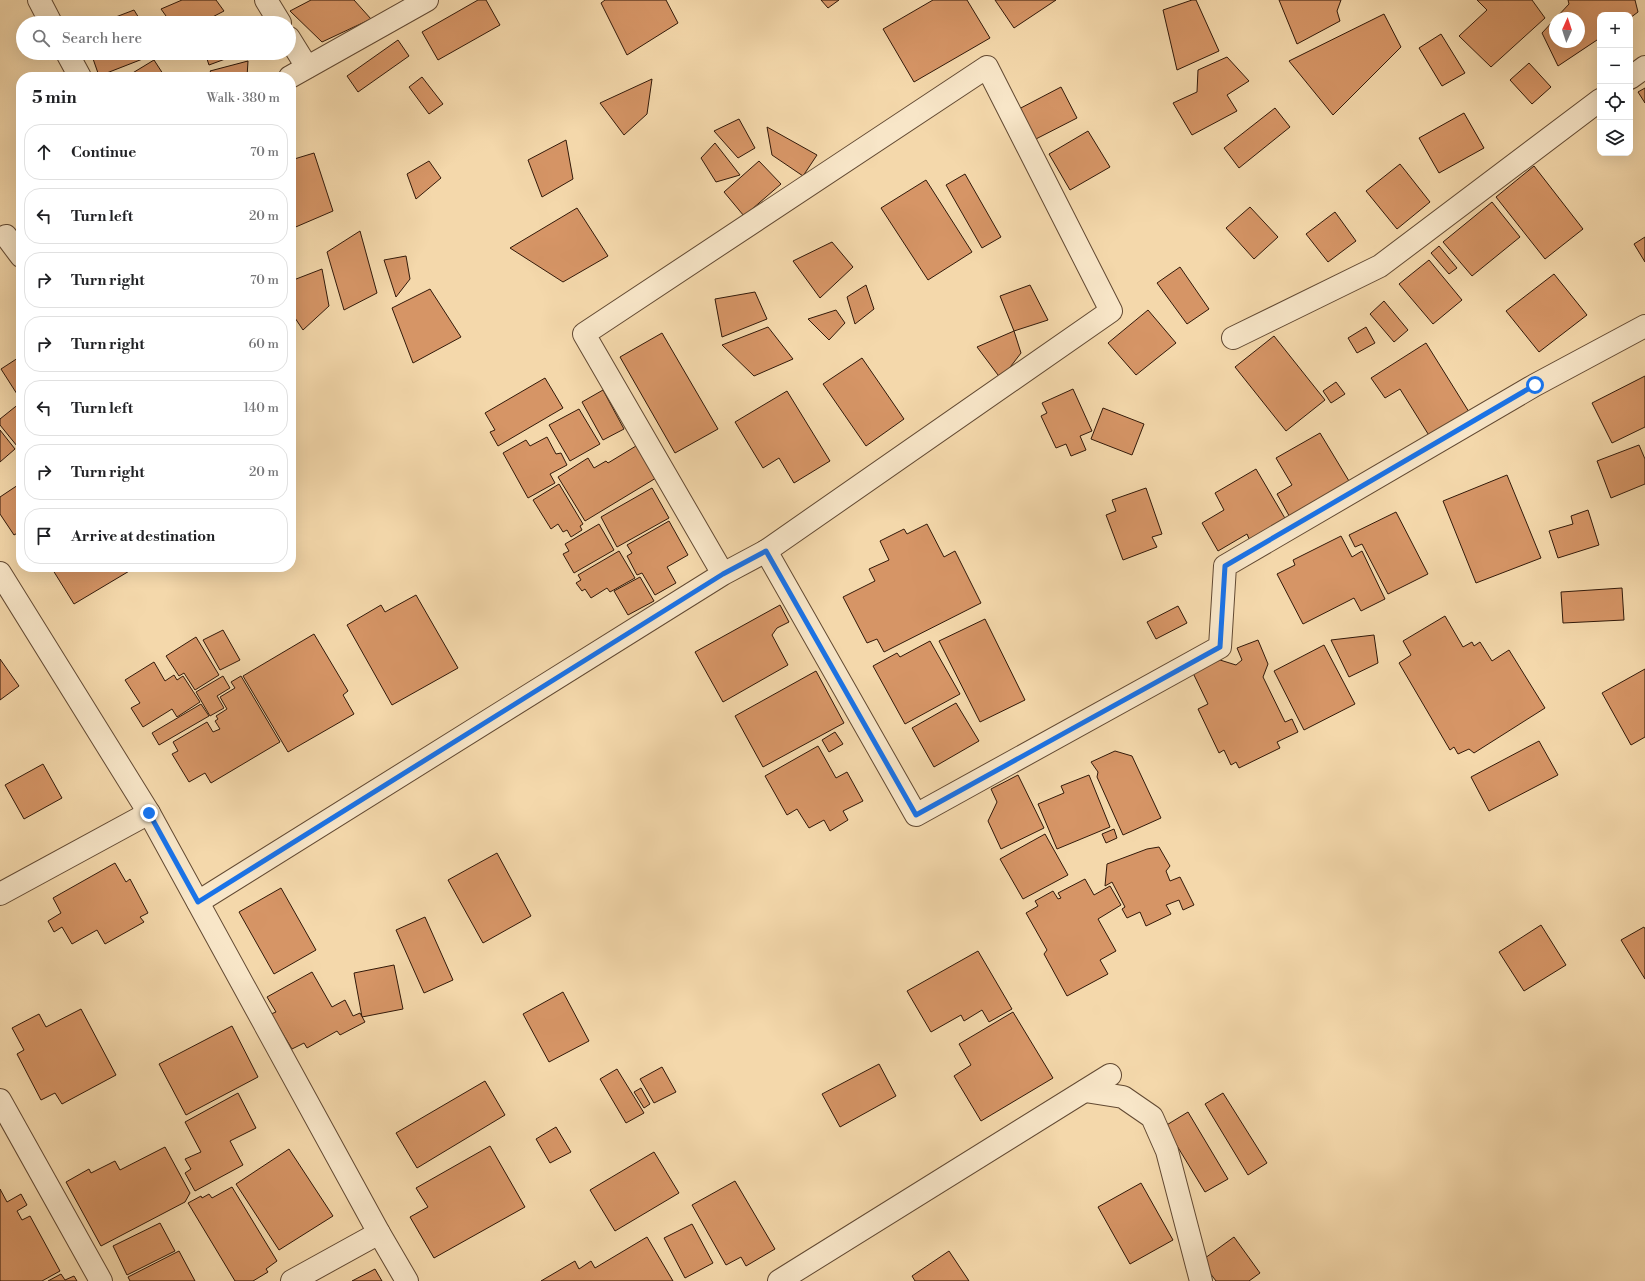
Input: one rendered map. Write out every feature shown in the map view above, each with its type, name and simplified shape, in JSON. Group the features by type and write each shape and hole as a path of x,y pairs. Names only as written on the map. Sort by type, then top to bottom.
{"street":[{"path":"39,0 47,16"},
{"path":"266,0 276,16"},
{"path":"295,60 298,72 427,0"},
{"path":"71,60 77,72"},
{"path":"198,902 723,574 766,551 1111,311 987,67 584,334 723,574"},
{"path":"1633,76 1645,67"},
{"path":"1233,338 1380,266 1597,102"},
{"path":"9,234 16,247"},
{"path":"766,551 916,815 1220,647 1225,566 1535,385 1645,326"},
{"path":"0,573 149,813 379,1233 407,1281"},
{"path":"0,894 149,813"},
{"path":"779,1281 1110,1075"},
{"path":"1085,1091 1123,1097 1152,1117 1167,1151 1201,1281"},
{"path":"0,1100 101,1281"},
{"path":"292,1281 379,1233"}],"building":[{"path":"182,0 216,0 224,11 214,16 166,16 161,9"},
{"path":"311,0 354,0 371,19 322,42 290,11"},
{"path":"478,0 486,0 500,25 438,60 422,32"},
{"path":"605,0 666,0 678,23 627,55 601,3"},
{"path":"821,0 839,0 828,8"},
{"path":"933,0 967,0 990,38 914,82 883,29"},
{"path":"995,0 1056,0 1014,28"},
{"path":"1196,0 1219,51 1177,70 1163,10"},
{"path":"1279,0 1341,0 1337,11 1340,21 1297,44"},
{"path":"1477,0 1532,0 1545,18 1491,67 1459,36 1487,10"},
{"path":"1568,0 1635,0 1638,12 1633,16 1633,12 1597,12 1597,40 1585,48 1585,12 1562,12 1569,4"},
{"path":"134,10 138,16 118,16"},
{"path":"1384,14 1401,47 1333,115 1289,61"},
{"path":"1549,25 1549,47 1542,33"},
{"path":"1441,34 1465,73 1442,86 1419,48"},
{"path":"398,40 409,56 358,92 347,76"},
{"path":"1549,48 1585,48 1558,66"},
{"path":"1227,57 1249,81 1227,95 1237,111 1192,135 1173,103 1197,92 1198,70"},
{"path":"93,60 140,60 109,72 98,72"},
{"path":"154,60 162,72 134,72"},
{"path":"207,60 222,60 209,65"},
{"path":"248,61 247,72 210,71"},
{"path":"1529,63 1551,87 1532,104 1510,80"},
{"path":"422,77 443,104 429,114 409,87"},
{"path":"652,79 647,114 624,135 600,103"},
{"path":"1061,87 1077,118 1032,141 1017,110"},
{"path":"1645,88 1645,103 1638,92"},
{"path":"1275,108 1290,127 1239,168 1224,148"},
{"path":"1464,113 1484,148 1439,173 1419,138"},
{"path":"739,119 755,148 738,158 714,131"},
{"path":"767,127 817,155 803,176 772,155"},
{"path":"1088,131 1110,167 1070,190 1049,154"},
{"path":"566,140 573,179 542,197 528,160"},
{"path":"715,143 740,175 716,182 701,158"},
{"path":"314,153 333,211 296,227 296,158"},
{"path":"429,161 441,178 416,199 407,174"},
{"path":"759,161 781,184 744,216 724,192"},
{"path":"1400,164 1430,202 1397,229 1366,191"},
{"path":"1534,166 1583,229 1545,259 1496,197"},
{"path":"965,174 1001,237 982,248 946,185"},
{"path":"926,180 972,252 928,280 881,208"},
{"path":"1492,202 1520,237 1472,276 1443,242"},
{"path":"1250,207 1278,237 1254,259 1226,228"},
{"path":"577,208 608,256 563,282 510,248"},
{"path":"1335,212 1356,241 1328,262 1306,234"},
{"path":"360,231 377,293 344,310 327,252"},
{"path":"1645,237 1645,262 1634,244"},
{"path":"832,242 853,267 820,298 793,261"},
{"path":"1439,246 1457,268 1449,274 1431,253"},
{"path":"406,256 410,279 396,297 384,260"},
{"path":"1429,260 1462,300 1433,324 1399,284"},
{"path":"1180,267 1209,309 1187,324 1157,283"},
{"path":"322,269 329,306 303,330 296,320 296,279"},
{"path":"1554,274 1587,315 1539,352 1506,311"},
{"path":"866,285 874,309 855,324 847,297"},
{"path":"1030,285 1048,320 1014,331 1000,296"},
{"path":"430,289 461,337 413,363 392,308"},
{"path":"755,292 767,319 722,337 715,299"},
{"path":"1384,301 1408,330 1394,342 1370,314"},
{"path":"836,310 845,323 829,340 808,319"},
{"path":"1148,310 1176,343 1136,375 1108,343"},
{"path":"768,327 793,359 754,376 722,345"},
{"path":"1366,327 1375,343 1357,353 1348,338"},
{"path":"1014,331 1021,353 1001,379 977,347"},
{"path":"662,333 718,429 675,453 620,357"},
{"path":"1274,336 1325,400 1286,431 1235,367"},
{"path":"1426,343 1469,412 1430,437 1400,389 1385,398 1371,378"},
{"path":"862,358 904,419 866,446 823,384"},
{"path":"16,359 16,392 1,369"},
{"path":"1645,376 1645,427 1612,443 1592,403"},
{"path":"545,378 563,408 498,446 490,432 495,430 485,413"},
{"path":"1336,382 1345,394 1331,403 1323,391"},
{"path":"1073,389 1092,431 1080,436 1086,450 1071,456 1066,444 1056,448 1041,416 1047,413 1042,403"},
{"path":"603,390 624,429 603,440 582,402"},
{"path":"787,391 830,461 794,483 779,458 763,468 735,422"},
{"path":"16,406 16,445 0,425 0,419"},
{"path":"1103,408 1144,424 1132,455 1091,439"},
{"path":"579,409 600,444 570,461 549,425"},
{"path":"0,430 15,449 0,462"},
{"path":"1320,433 1352,486 1292,521 1277,494 1292,485 1276,458"},
{"path":"547,437 556,454 561,453 567,465 550,474 555,483 528,498 503,453 526,440 530,446"},
{"path":"1639,445 1645,459 1645,484 1611,498 1597,461"},
{"path":"636,446 656,478 585,521 558,477 588,458 594,468 606,461 608,463"},
{"path":"1256,469 1286,520 1250,541 1247,534 1218,551 1202,523 1224,510 1215,493"},
{"path":"1507,475 1541,558 1476,583 1443,501"},
{"path":"559,484 583,524 580,526 582,530 571,537 567,530 563,532 558,524 551,529 533,500"},
{"path":"16,486 16,534 14,535 0,514 0,497"},
{"path":"652,488 669,518 617,547 601,517"},
{"path":"1146,488 1162,534 1152,537 1157,547 1123,560 1106,515 1116,511 1112,500"},
{"path":"1588,510 1599,545 1558,558 1549,531 1573,524 1571,516"},
{"path":"1396,512 1428,574 1388,594 1362,544 1355,547 1349,535"},
{"path":"669,521 688,555 667,567 676,583 655,595 642,573 637,575 627,556 632,553 627,545"},
{"path":"599,524 614,550 574,573 563,554 569,551 565,544"},
{"path":"927,524 944,557 955,551 981,603 884,652 877,639 867,643 843,597 875,581 869,569 889,560 880,541 904,529 907,534"},
{"path":"1341,536 1352,557 1362,551 1385,599 1361,611 1354,598 1303,624 1277,574 1295,565 1293,560"},
{"path":"619,551 635,578 610,592 607,588 591,598 585,589 582,591 576,583 581,580 578,575"},
{"path":"54,572 128,572 74,604"},
{"path":"640,577 654,601 628,615 614,591"},
{"path":"1622,588 1624,620 1563,623 1561,592"},
{"path":"416,595 458,668 392,705 347,625 381,605 385,612"},
{"path":"780,605 789,622 777,628 772,635 788,665 723,702 695,652"},
{"path":"1178,606 1187,623 1156,639 1147,622"},
{"path":"1445,616 1463,647 1472,642 1474,646 1480,642 1492,661 1509,650 1545,708 1474,753 1469,749 1458,754 1454,747 1450,750 1399,663 1411,655 1403,641"},
{"path":"985,619 1025,700 980,722 939,641"},
{"path":"223,630 240,660 220,670 203,640"},
{"path":"314,634 348,691 343,695 354,714 288,752 243,676"},
{"path":"1374,635 1378,663 1349,677 1331,640"},
{"path":"196,637 219,675 195,690 184,673 179,676 166,656"},
{"path":"1258,640 1268,664 1263,677 1285,722 1292,719 1298,732 1277,742 1280,748 1239,768 1236,762 1231,765 1224,750 1219,753 1198,709 1208,704 1193,673 1220,660 1236,665 1242,660 1237,648"},
{"path":"930,641 960,694 905,724 873,666 897,653 900,657"},
{"path":"1324,645 1355,704 1304,730 1274,671"},
{"path":"0,659 19,686 0,700"},
{"path":"154,662 165,681 174,675 177,680 183,676 200,702 177,717 172,709 143,727 131,708 140,703 125,680"},
{"path":"1645,669 1645,737 1631,745 1602,693"},
{"path":"816,671 844,723 763,767 735,716"},
{"path":"223,676 230,688 217,696 224,708 210,716 196,692"},
{"path":"241,676 280,742 211,783 205,773 189,782 172,754 178,751 173,742 207,722 213,732 220,729 215,721 218,719 216,716 227,709 220,697 235,688 231,682"},
{"path":"956,703 979,741 934,767 912,728"},
{"path":"201,704 209,716 159,745 152,733"},
{"path":"835,732 843,744 829,752 822,740"},
{"path":"1539,741 1558,775 1489,811 1471,777"},
{"path":"818,746 836,778 847,772 863,801 843,811 848,820 830,831 824,820 809,828 797,809 787,815 765,776"},
{"path":"1115,751 1132,756 1161,818 1123,835 1097,777 1098,772 1091,762"},
{"path":"43,764 62,798 24,819 5,785"},
{"path":"1018,775 1044,828 1001,849 988,821 997,802 991,789"},
{"path":"1089,775 1110,827 1057,849 1038,804 1064,793 1061,786"},
{"path":"1114,829 1117,838 1106,843 1102,834"},
{"path":"1045,834 1068,875 1023,899 1000,859"},
{"path":"1159,847 1170,866 1166,871 1170,881 1180,877 1194,905 1183,910 1179,900 1166,905 1171,914 1146,926 1140,912 1127,918 1122,909 1125,907 1112,882 1105,886 1107,864 1147,849"},
{"path":"497,853 531,916 483,943 448,880"},
{"path":"115,863 126,882 130,879 148,913 140,917 144,922 105,944 97,930 72,944 62,927 54,932 48,921 61,913 53,898"},
{"path":"1085,879 1094,895 1110,886 1121,905 1098,919 1116,951 1100,960 1108,974 1067,996 1044,954 1047,950 1026,913 1038,906 1035,901 1053,891 1058,899 1061,898 1058,893"},
{"path":"281,888 316,950 274,974 239,912"},
{"path":"425,917 453,980 424,993 396,930"},
{"path":"1541,925 1566,965 1524,991 1499,952"},
{"path":"1644,927 1645,929 1645,979 1621,940"},
{"path":"978,951 1012,1009 989,1022 982,1010 964,1021 961,1015 931,1032 907,991"},
{"path":"394,965 403,1009 362,1017 354,973"},
{"path":"312,972 332,1007 345,1000 353,1016 360,1013 365,1022 340,1035 337,1031 307,1048 304,1043 292,1049 271,1014 276,1012 267,997"},
{"path":"563,992 589,1041 549,1062 523,1014"},
{"path":"81,1009 116,1075 62,1104 55,1093 41,1100 17,1054 24,1050 12,1028 39,1014 46,1027"},
{"path":"1013,1012 1053,1078 981,1121 954,1076 971,1065 959,1044"},
{"path":"232,1026 258,1077 186,1115 159,1064"},
{"path":"879,1064 896,1096 840,1127 822,1094"},
{"path":"662,1067 676,1092 654,1103 640,1079"},
{"path":"617,1069 644,1113 626,1123 600,1079"},
{"path":"485,1081 505,1115 417,1168 396,1133"},
{"path":"641,1088 650,1104 644,1108 634,1092"},
{"path":"238,1093 256,1128 230,1141 243,1165 195,1191 185,1173 191,1169 185,1159 201,1152 185,1122"},
{"path":"1223,1093 1267,1163 1248,1175 1205,1104"},
{"path":"1188,1112 1228,1179 1205,1192 1165,1126"},
{"path":"556,1127 571,1152 550,1163 536,1139"},
{"path":"490,1146 525,1207 434,1258 410,1217 428,1207 416,1188"},
{"path":"165,1147 190,1193 185,1202 101,1246 66,1182 89,1169 91,1173 115,1161 120,1170"},
{"path":"289,1149 333,1216 279,1250 236,1184"},
{"path":"654,1152 679,1193 615,1231 590,1190"},
{"path":"735,1181 775,1249 746,1266 741,1257 726,1265 692,1205"},
{"path":"1141,1183 1173,1240 1130,1264 1098,1207"},
{"path":"232,1187 277,1261 266,1269 268,1272 253,1281 235,1281 188,1203 201,1196 202,1198 209,1194 212,1198"},
{"path":"0,1189 7,1202 21,1194 27,1205 17,1211 22,1220 30,1216 60,1271 42,1281 0,1281"},
{"path":"160,1223 175,1251 127,1275 113,1246"},
{"path":"692,1224 713,1263 685,1278 664,1238"},
{"path":"647,1237 673,1281 541,1281 575,1261 579,1269 591,1261 595,1268"},
{"path":"1234,1237 1260,1273 1249,1281 1216,1281 1201,1261"},
{"path":"179,1251 195,1281 130,1281 128,1277"},
{"path":"949,1251 969,1281 915,1281 912,1276"},
{"path":"375,1269 382,1281 352,1281"},
{"path":"61,1274 65,1280 74,1276 77,1281 48,1281"}],"route":[{"path":"149,813 198,902 723,574 766,551 916,815 1220,647 1225,566 1535,385"}]}
